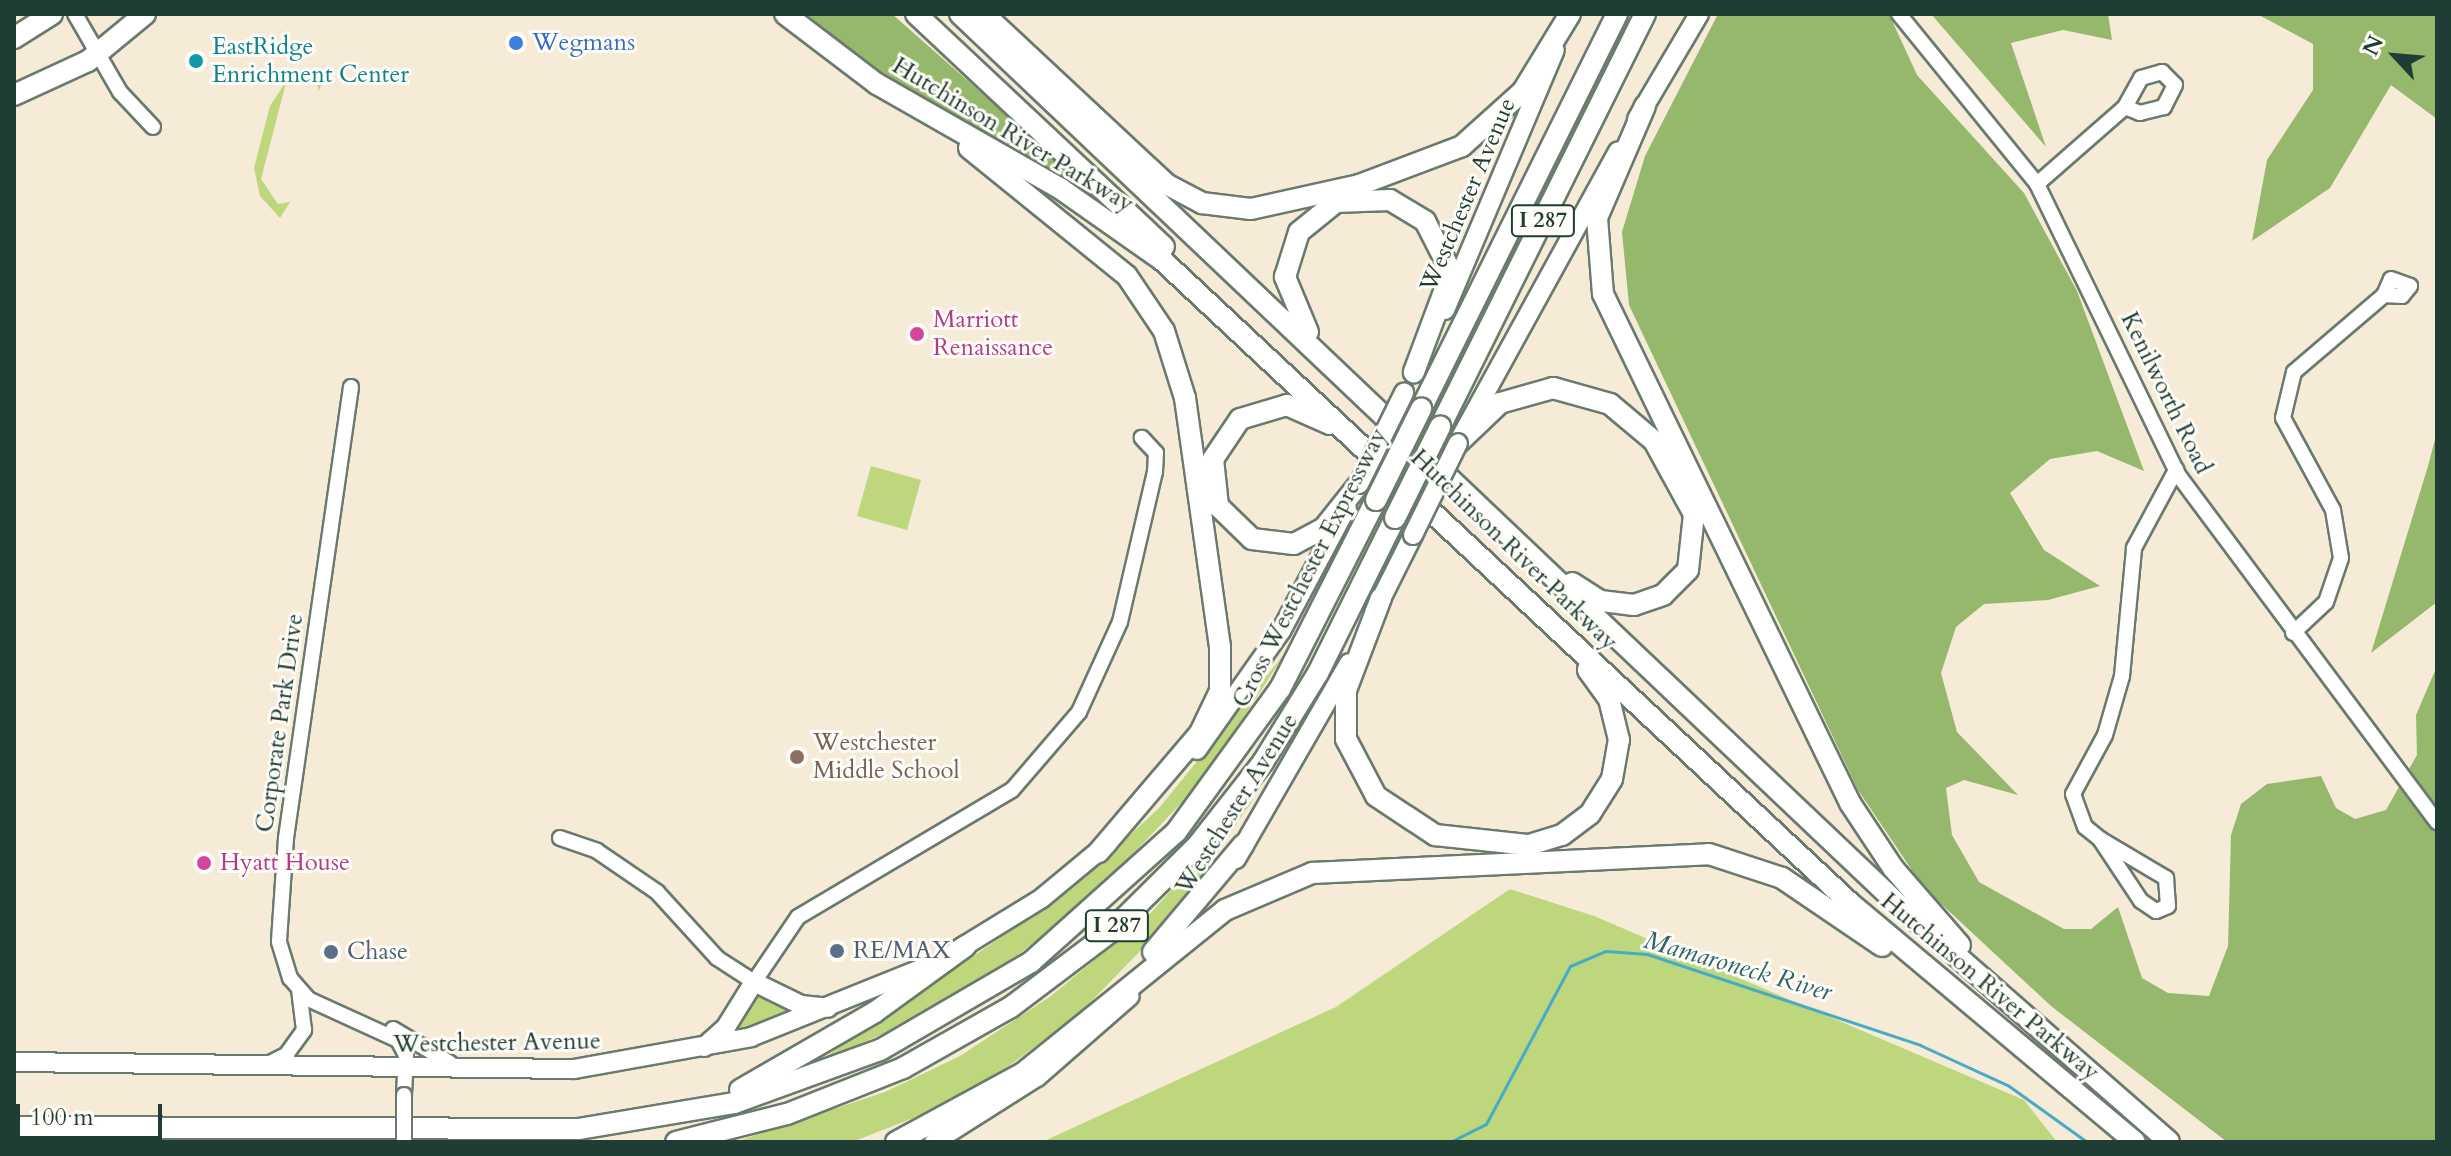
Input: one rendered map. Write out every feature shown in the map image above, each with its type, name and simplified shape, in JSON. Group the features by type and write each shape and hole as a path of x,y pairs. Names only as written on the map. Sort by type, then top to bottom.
{"highway":[{"path":"14,38 52,14"},
{"path":"14,95 98,53 145,14"},
{"name":"Hutchinson River Parkway","path":"785,14 915,107 1120,228 1268,353 1836,890 2135,1142"},
{"path":"916,14 1268,353"},
{"path":"947,14 1039,89"},
{"name":"Hutchinson River Parkway","path":"960,14 2014,1009 2169,1142"},
{"path":"984,14 1166,184 1202,203 1251,209 1359,185 1462,146 1523,91 1570,14"},
{"name":"Cross Westchester Expressway","path":"14,1127 519,1132 665,1118 783,1088 896,1043 1002,983 1085,920 1176,832 1252,734 1376,500 1617,14"},
{"name":"I 287","path":"676,1142 787,1114 903,1068 995,1017 1097,943 1197,846 1263,762 1314,680 1645,14"},
{"path":"1645,106 1597,218 1596,263 1606,302 1850,803 1893,868 2014,1009"},
{"path":"915,107 1116,264 1155,315 1181,380 1220,646 1220,691 1200,733 1098,853"},
{"path":"1349,381 1298,319 1285,277 1304,225 1329,206 1359,196 1413,211 1444,255 1445,289 1414,372"},
{"path":"1458,443 1517,394 1553,388 1597,397 1635,420 1663,453 1691,507 1696,541 1688,570 1669,591 1616,605 1585,593 1506,531"},
{"path":"1359,484 1316,535 1270,544 1242,534 1224,516 1212,466 1235,424 1282,405 1313,413 1384,462"},
{"path":"1381,598 1344,698 1358,769 1382,803 1421,830 1515,846 1555,838 1590,814 1612,779 1619,747 1605,692 1523,595"},
{"path":"1105,1005 1243,845"},
{"path":"896,1142 986,1099 1241,900 1322,871 1698,852 1748,863 1797,886 1998,1029"},
{"path":"665,1118 781,1071 966,946"}],"main road":[{"name":"Westchester Avenue","path":"14,1062 522,1071 698,1051 835,1008 966,946 1098,853 1174,776 1252,677 1359,484 1404,393 1570,14"},
{"path":"1458,443 1699,14"},
{"name":"Westchester Avenue","path":"934,1142 1052,1066 1163,958 1243,845 1381,598 1458,443"},
{"path":"698,1051 726,1027 754,982 801,1005 835,1008"}],"street":[{"path":"75,14 98,53 153,127"},
{"name":"Kenilworth Road","path":"1899,14 2037,184 2176,470 2293,633 2437,822"},
{"path":"2037,184 2125,107"},
{"path":"2293,633 2326,602 2341,558 2333,510 2283,418 2294,372 2384,295"},
{"name":"Corporate Park Drive","path":"262,1066 299,1041 306,1020 299,991 283,959 279,902 351,387"},
{"path":"560,838 597,851 657,892 717,958 754,982 784,931 813,905 1012,790 1079,712 1120,622 1155,472 1156,453 1142,438"},
{"path":"2100,839 2141,901 2156,911 2168,906 2166,878 2085,827 2073,794 2105,735 2122,676 2134,548 2176,470"},
{"path":"299,991 398,1040 405,1069 404,1142"},
{"path":"363,1024 394,1029 440,1062 522,1071"}],"green space":[{"path":"797,14 892,14 1127,221 928,108"},
{"path":"1718,14 1889,14 1917,75 2024,193 2077,291 2144,471 2097,451 2050,459 2010,493 2044,550 2100,586 2048,600 1984,604 1956,627 1941,673 1957,732 2018,795 1964,780 1946,788 1952,835 1979,882 2064,929 2091,929 2118,907 2142,978 2168,993 2209,996 2228,946 2231,835 2241,804 2267,784 2321,776 2336,808 2355,819 2386,810 2417,755 2416,715 2437,666 2437,1142 2227,1142 2051,1006 1924,888 1858,790 1629,305 1622,232 1645,156"},
{"path":"1931,14 2108,14 2112,40 2063,30 2011,43 2046,147"},
{"path":"2257,14 2437,14 2437,119 2391,85 2330,188 2252,241 2267,160 2313,90 2313,44"},
{"path":"291,74 322,82 319,91 317,83 299,78 286,83 261,179 278,204 290,202 280,218 260,196 254,168 270,106"},
{"path":"2437,432 2437,602 2371,653 2428,466"},
{"path":"871,466 921,480 907,530 857,516"},
{"path":"1286,652 1202,781 1097,892 1008,963 915,1020 818,1062 1072,889 1159,808"},
{"path":"1254,798 1174,916 1079,1014 967,1097 852,1142 735,1142 885,1092 960,1056 1051,996 1147,917"},
{"path":"1510,889 1594,916 2024,1100 2057,1142 1042,1142 1336,1007"},
{"path":"754,992 794,1011 730,1032"}],"waterway":[{"name":"Mamaroneck River","path":"1450,1142 1486,1124 1570,966 1606,951 1647,954 1920,1045 2009,1086 2087,1142"}],"place":[{"name":"Wegmans","path":"516,43"},
{"name":"EastRidge Enrichment Center","path":"196,61"},
{"name":"Marriott Renaissance","path":"917,334"},
{"name":"Westchester Middle School","path":"797,757"},
{"name":"Hyatt House","path":"204,863"},
{"name":"RE/MAX","path":"837,951"},
{"name":"Chase","path":"331,952"}]}
